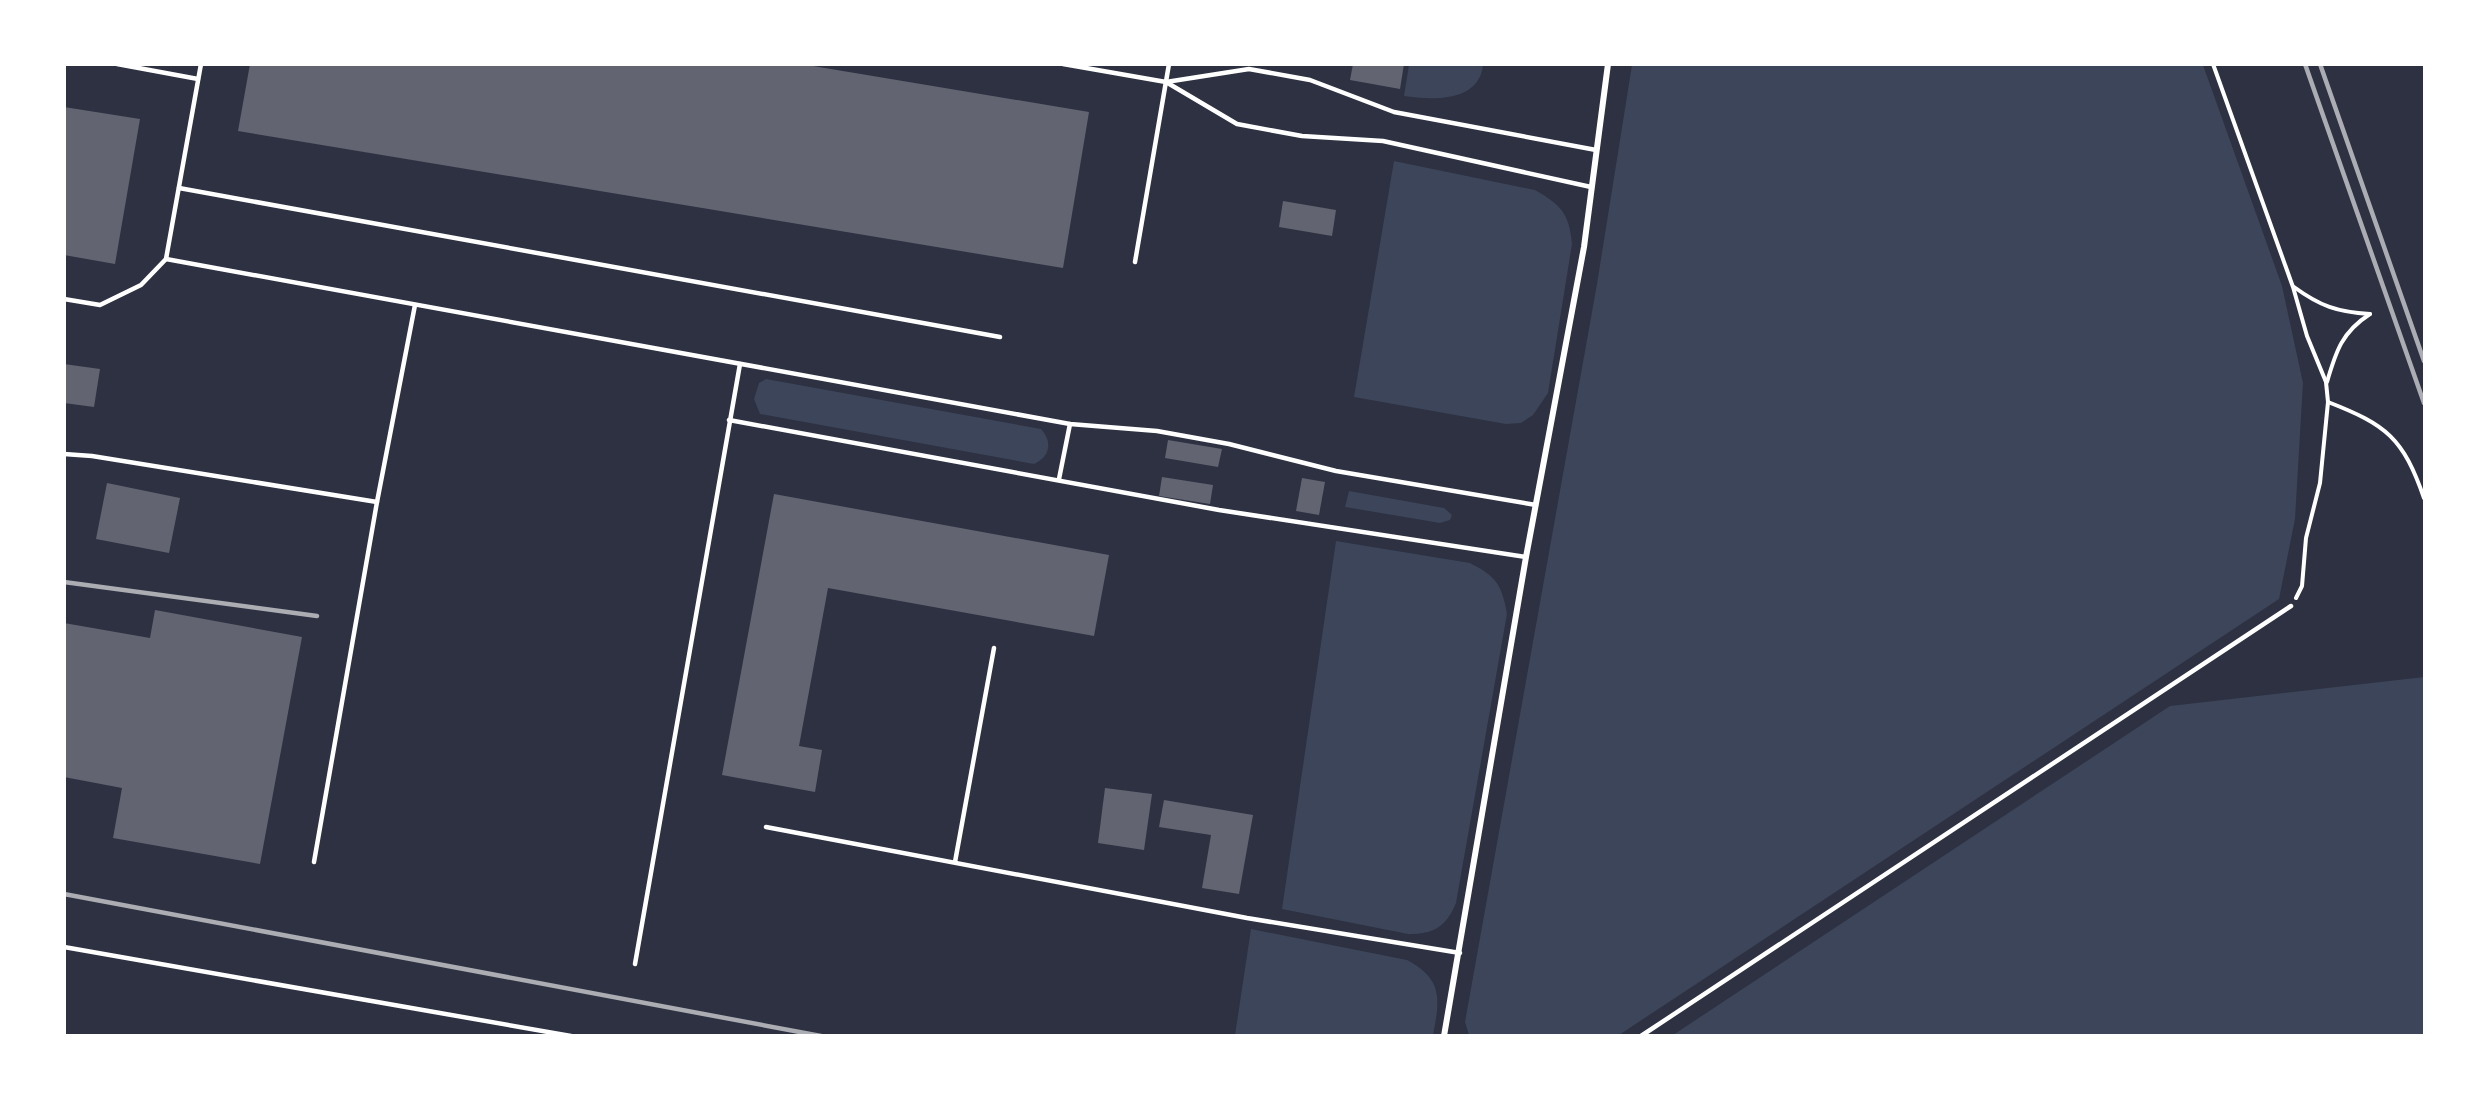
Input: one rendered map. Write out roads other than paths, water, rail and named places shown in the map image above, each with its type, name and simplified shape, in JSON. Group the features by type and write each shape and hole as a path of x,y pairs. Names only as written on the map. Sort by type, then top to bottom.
{"street":[{"path":"1444,1035 1526,557 1584,247 1608,64"}],"lane":[{"path":"117,64 198,79"},
{"path":"64,299 100,305 141,285 166,259 201,64"},
{"path":"1063,64 1166,82 1249,69 1310,80 1394,112 1596,150"},
{"path":"1135,262 1169,64"},
{"path":"1166,82 1238,124 1302,135 1383,141 1591,187"},
{"path":"179,188 1000,337"},
{"path":"166,259 1070,424 1157,431 1229,444 1336,471 1536,505"},
{"path":"314,862 377,502 415,305"},
{"path":"635,964 740,364"},
{"path":"729,420 1208,508 1526,557"},
{"path":"1059,479 1070,424"},
{"path":"64,454 92,456 377,502"},
{"path":"1641,1035 2290,606"},
{"path":"955,862 994,648"},
{"path":"766,827 1247,918 1460,952"},
{"path":"64,947 571,1035"}],"railway":[{"path":"2305,64 2424,403"},
{"path":"2320,64 2424,361"},
{"path":"64,582 317,616"},
{"path":"64,894 821,1036"}]}
